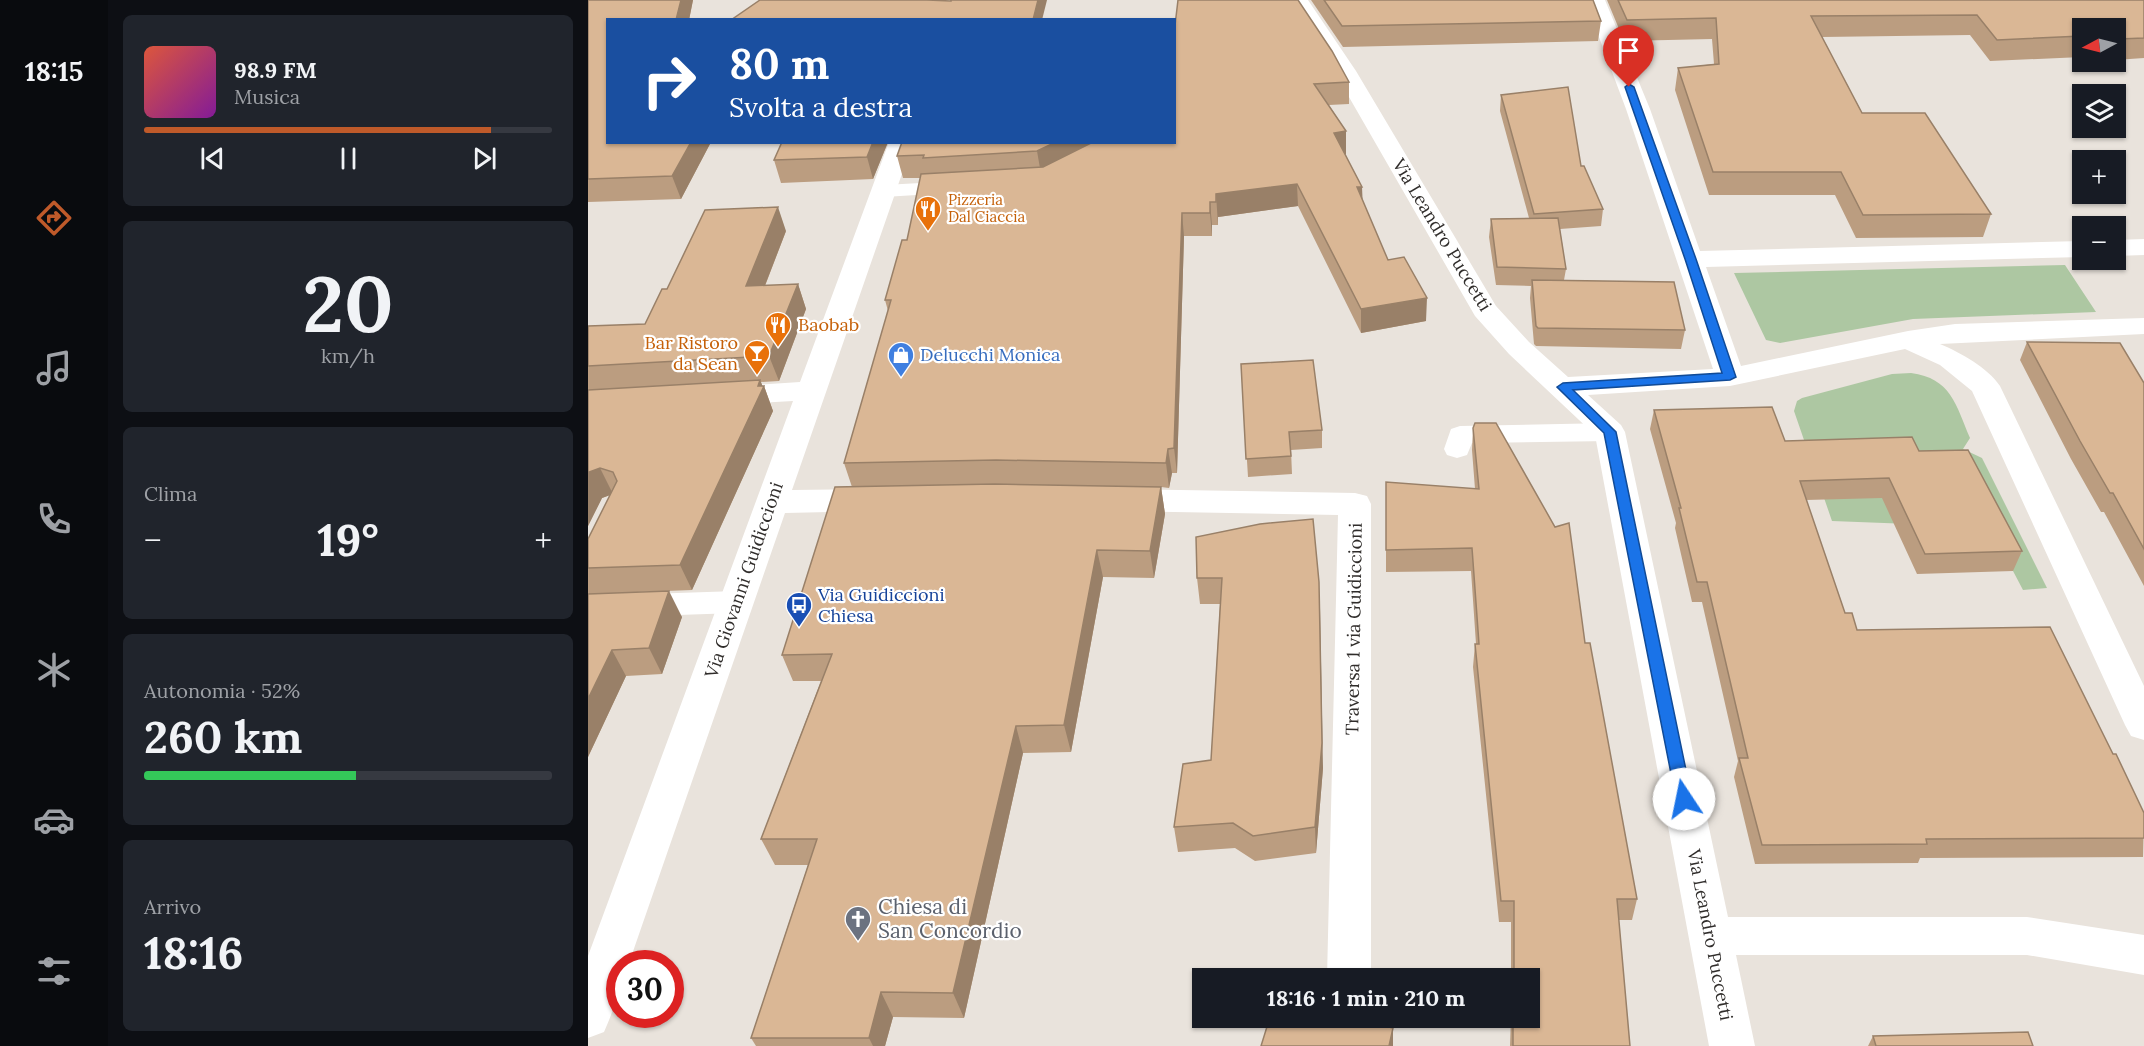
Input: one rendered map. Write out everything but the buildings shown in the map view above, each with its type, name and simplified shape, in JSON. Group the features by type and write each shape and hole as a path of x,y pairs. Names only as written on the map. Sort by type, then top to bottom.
{"street":[{"name":"Via Leandro Puccetti","path":"1298,0 1345,71 1485,310 1519,348 1610,432 1712,936 1732,1046"},
{"path":"1594,0 1638,109 1730,377"},
{"name":"Via Giovanni Guidiccioni","path":"588,1017 900,144"},
{"path":"2126,248 2144,247"},
{"path":"1691,259 2072,249"},
{"path":"1563,387 1730,377 1908,340 1955,333 2144,326"},
{"path":"1908,340 1950,359 1985,386 2144,724"},
{"path":"694,398 813,391"},
{"path":"771,502 908,500"},
{"name":"Traversa 1 via Guidiccioni","path":"1084,500 1355,504 1349,968"},
{"path":"1712,936 2027,936 2144,955"}],"lane":[{"path":"884,191 975,186"},
{"path":"1457,449 1460,435 1610,432"},
{"path":"588,607 737,602"}],"green space":[{"path":"2065,265 2096,312 1913,319 1780,343 1766,340 1734,273"},
{"path":"1911,373 1924,376 1944,387 1956,404 1970,438 1963,449 1982,458 2047,588 2023,590 2013,571 1898,497 1910,524 1832,521 1794,411 1797,401 1892,374"}],"place":[{"name":"Pizzeria Dal Ciaccia","path":"928,232"},
{"name":"Baobab","path":"778,348"},
{"name":"Bar Ristoro da Sean","path":"757,376"},
{"name":"Delucchi Monica","path":"901,378"},
{"name":"Via Guidiccioni Chiesa","path":"799,628"},
{"name":"Chiesa di San Concordio","path":"858,942"}],"route":[{"path":"1629,87 1691,259 1730,377 1563,387 1610,432 1684,799"}]}
